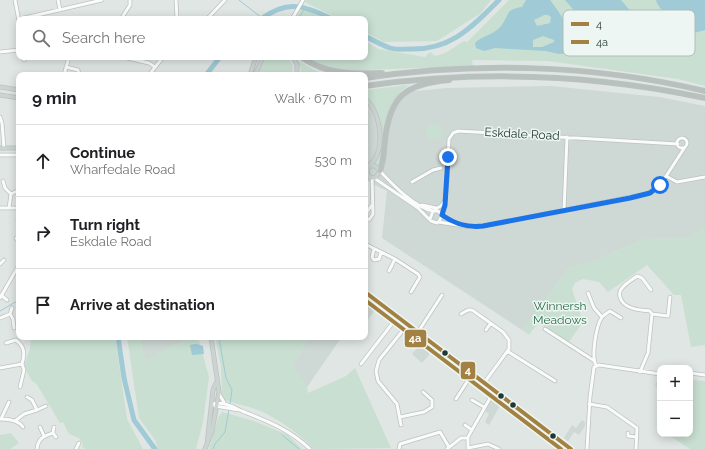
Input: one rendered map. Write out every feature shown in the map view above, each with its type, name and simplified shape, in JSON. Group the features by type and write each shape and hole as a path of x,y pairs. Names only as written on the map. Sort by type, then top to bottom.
{"highway":[{"path":"306,60 319,67 336,72"},
{"path":"368,73 402,73 478,68 555,70 622,76 705,90"},
{"path":"368,78 402,73"},
{"path":"380,171 390,113 395,102 404,93 413,87 429,82 487,76"},
{"path":"368,86 430,78 487,76 539,77 594,80 658,89 705,98"}],"main road":[{"path":"251,72 255,60"},
{"path":"256,72 262,60"},
{"path":"294,60 297,65 297,72"},
{"path":"0,87 16,90"},
{"path":"0,95 16,98"},
{"path":"368,102 375,110 380,124 379,148 368,164"},
{"path":"2,148 16,148"},
{"path":"368,166 375,166 380,171 370,178"},
{"path":"368,294 484,384 572,449"},
{"path":"206,447 212,431 219,394 219,387 216,382 211,340"},
{"path":"206,447 213,390 216,382"}],"street":[{"path":"15,0 18,16"},
{"path":"58,0 60,10"},
{"path":"35,16 102,0"},
{"path":"123,16 130,5 130,0"},
{"path":"176,0 177,16"},
{"path":"217,0 221,4"},
{"path":"211,16 225,0"},
{"path":"294,16 303,0"},
{"path":"0,52 16,50"},
{"path":"65,72 68,60"},
{"path":"136,60 149,63 155,67"},
{"path":"151,72 161,60"},
{"path":"66,67 78,70 78,72"},
{"path":"0,117 2,123 2,148"},
{"name":"Eskdale Road","path":"445,200 449,139 455,132 460,130 671,142"},
{"path":"564,211 567,137"},
{"path":"370,178 418,208 434,223 457,224 471,227 483,226 646,194 657,188 684,147 687,145 686,140 683,138 671,142"},
{"path":"679,140 679,156"},
{"path":"671,142 684,147"},
{"path":"0,155 16,155"},
{"path":"412,182 433,170 444,167"},
{"path":"380,171 389,181 419,204 438,212 457,224"},
{"path":"666,176 675,182 705,177"},
{"path":"368,218 370,220 373,216 370,178"},
{"path":"4,181 5,188 11,194"},
{"path":"11,194 16,192"},
{"path":"9,208 11,194"},
{"path":"430,220 434,210 441,206 445,200"},
{"path":"438,222 442,215 445,200"},
{"path":"368,210 372,205"},
{"path":"0,208 16,208"},
{"path":"368,248 395,259 418,274 420,277 411,292"},
{"path":"374,249 372,257 374,260 379,259 381,253"},
{"path":"389,271 395,259"},
{"path":"0,264 4,260"},
{"path":"7,300 1,297 16,271"},
{"path":"651,290 642,278 637,276 621,289 619,294 621,300 626,306 650,311 652,314 668,316 670,297"},
{"path":"588,293 594,308 602,317"},
{"path":"418,332 442,295"},
{"path":"12,308 10,314 13,319 14,328"},
{"path":"461,314 468,310 472,310 508,337 510,346 484,384"},
{"path":"593,360 598,327 602,317 610,311 621,318"},
{"path":"0,318 10,314"},
{"path":"640,372 648,353 652,314"},
{"path":"361,364 398,316"},
{"path":"401,425 395,400 378,381 376,370 379,360 408,324"},
{"path":"486,330 490,324"},
{"path":"545,329 593,360 596,365 657,374"},
{"path":"6,343 16,338"},
{"path":"17,340 24,349 22,364 24,370 20,387"},
{"path":"507,351 555,381"},
{"path":"0,368 22,364"},
{"path":"587,449 589,404 594,367 596,365"},
{"path":"693,373 705,374"},
{"path":"456,399 472,374"},
{"path":"494,391 467,438 468,448 488,444 500,449"},
{"path":"400,417 424,412 432,407 432,400 423,392"},
{"path":"219,394 227,406"},
{"path":"27,396 32,400 37,410"},
{"path":"472,400 484,407"},
{"path":"212,404 235,408 264,418 288,431 310,449"},
{"path":"589,404 608,407 637,428 636,449"},
{"path":"9,405 1,419 20,423 23,428"},
{"path":"15,421 24,414 46,406"},
{"path":"465,425 472,430"},
{"path":"40,427 44,436"},
{"path":"54,427 56,437"},
{"path":"399,449 400,444 440,432 448,448 461,438 467,438"},
{"path":"37,449 38,440 44,436 54,433"},
{"path":"628,436 636,436"},
{"path":"76,449 79,443"}],"shaded area":[{"path":"551,86 659,97 705,106 705,228 688,238 645,239 594,261 569,268 522,330 382,238 387,191 368,182 368,96 447,88"},
{"path":"368,299 378,306 368,320"},
{"path":"141,340 182,340 181,342 145,361"},
{"path":"307,340 340,340 307,387 293,365"},
{"path":"423,342 434,349 422,363 412,354"},
{"path":"493,395 502,402 489,425 485,422 489,414 485,411"},
{"path":"582,420 585,422 585,426 579,435 574,432 568,441 564,438 572,425 576,428"}],"green space":[{"path":"306,0 491,0 481,13 437,41 384,42 368,34 368,16 333,16 305,2"},
{"path":"509,0 705,0 705,86 678,79 548,61 472,60 473,66 339,71 324,68 309,60 368,60 368,43 378,49 425,57 430,52 435,56 439,55 447,52 464,41 467,42"},
{"path":"302,8 319,16 297,16"},
{"path":"264,60 290,60 293,66 292,72 258,72"},
{"path":"297,60 318,72 301,72"},
{"path":"409,85 395,96 388,108 378,166 373,164 380,147 382,128 377,111 368,100 368,90"},
{"path":"431,124 437,124 442,129 440,138 437,140 431,140 426,135 426,129"},
{"name":"Winnersh Meadows","path":"705,228 705,345 691,347 681,295 674,295 647,265 608,292 599,282 583,279 575,283 572,289 583,322 569,342 538,323 529,335 522,330 569,268 594,261 645,239 688,238"},
{"path":"31,340 115,340 127,419 143,449 86,449 82,447 83,444 79,438 69,434 63,422 60,423 36,383 32,381 24,367 30,348"},
{"path":"127,340 141,340 145,361 182,340 199,340 209,377 203,422 196,449 158,449 155,440 139,418"},
{"path":"216,340 307,340 293,365 307,387 308,393 346,376 355,368 391,448 314,449 281,422 258,410 225,400 222,397 221,367"},
{"path":"693,380 705,381 705,449 690,449 672,437 693,437"},
{"path":"222,412 254,421 288,435 302,449 209,449 218,418"},
{"path":"11,433 19,443 10,449 0,449 0,435"}],"water":[{"path":"526,0 550,0 563,18 563,54 546,51 495,48 484,51 476,48 475,43 498,29 510,11 522,7","holes":["544,15 551,17 550,23 537,26 534,20","543,36 554,40 554,42 542,47 533,47 533,40"]},
{"path":"565,0 621,0 630,10 574,10"},
{"path":"656,0 705,0 705,30 695,33 695,10 662,10"},
{"path":"196,344 203,346 204,354 192,355 190,345"}],"waterway":[{"path":"239,0 259,16"},
{"path":"368,38 394,49 423,49 436,46 459,36 479,20 499,0"},
{"path":"266,16 279,9 288,7 313,10 326,16"},
{"path":"300,16 306,7"},
{"path":"208,72 218,60"},
{"path":"0,311 16,302"},
{"path":"118,340 124,378 134,420 155,449"},
{"path":"219,340 226,378 232,390 230,404"},
{"path":"213,449 215,444 225,432 229,409"},
{"path":"282,435 299,449"}],"transit line":[{"name":"4","path":"368,294 571,449"},
{"name":"4a","path":"368,302 561,449"}],"route":[{"path":"448,157 445,205 442,215 457,224 466,226 483,226 630,198 650,193 660,185"}]}
